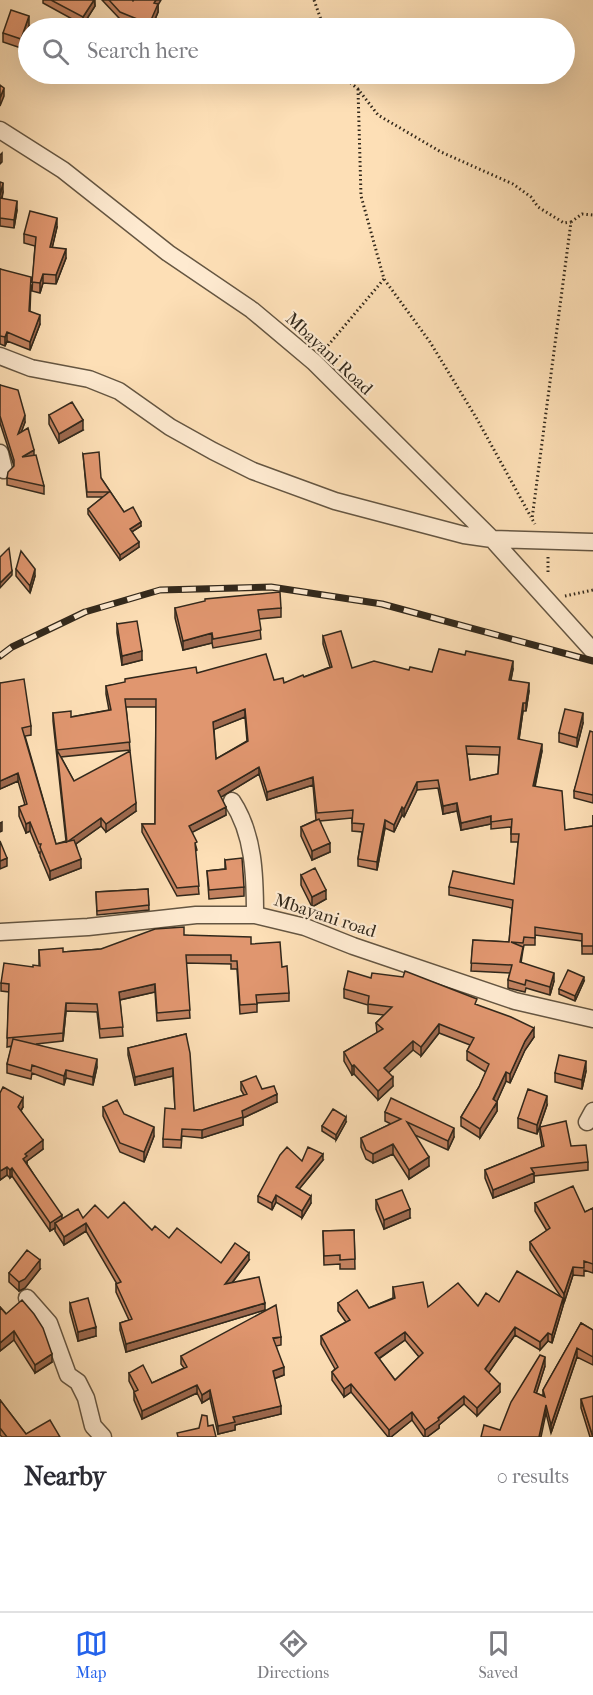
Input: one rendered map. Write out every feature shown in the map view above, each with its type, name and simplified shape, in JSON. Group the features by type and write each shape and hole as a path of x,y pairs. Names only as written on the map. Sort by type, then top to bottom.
{"street":[{"name":"Mbayani Road","path":"0,130 63,170 168,253 252,310 314,362 492,539 593,651"},
{"path":"0,356 31,368 89,379 118,391 170,427 213,452 253,471 334,501 444,531 492,539 593,542"},
{"path":"0,453 4,470"},
{"path":"232,801 246,828 255,880 255,915"},
{"name":"Mbayani road","path":"0,932 88,927 196,915 255,915 305,927 353,946 515,1001 593,1019"},
{"path":"27,1298 49,1323 68,1375 78,1382 86,1398 93,1426 103,1437"}],"path":[{"path":"314,0 320,18"},
{"path":"352,84 378,115 402,127 412,136 441,152 513,184 531,197 538,207 564,223 571,222 582,214 593,215"},
{"path":"358,89 361,196 384,279 430,342 477,419 545,541 549,561 547,599 593,590"},
{"path":"532,519 571,222"},
{"path":"314,362 384,279"}],"building":[{"path":"51,0 94,0 83,17"},
{"path":"109,0 156,0 154,3 158,4 152,18 135,18 120,12"},
{"path":"11,10 29,16 28,18 18,18 18,38 3,33"},
{"path":"0,85 4,88 0,98"},
{"path":"0,198 17,201 14,220 0,218"},
{"path":"30,211 57,218 50,247 66,249 56,275 43,274 40,283 32,282 36,237 24,234"},
{"path":"0,269 31,277 29,311 40,315 30,342 7,332 5,337 0,336"},
{"path":"0,385 18,390 25,415 18,434 28,428 34,450 22,457 36,455 44,486 7,478 8,472 14,466 14,460 0,416"},
{"path":"72,402 83,420 59,434 49,415"},
{"path":"99,452 101,478 124,512 133,507 141,522 130,529 139,542 120,555 88,509 109,492 87,492 83,454"},
{"path":"9,548 12,571 0,583 0,557"},
{"path":"21,551 35,569 30,586 16,569"},
{"path":"280,592 281,608 258,610 261,630 213,639 212,633 183,641 175,608 205,601 205,599"},
{"path":"137,621 142,651 122,656 117,624"},
{"path":"341,631 352,668 374,661 409,670 410,667 432,672 439,649 465,655 466,651 513,661 509,680 529,683 526,703 523,703 518,739 542,744 533,786 562,791 565,830 593,826 593,946 582,946 582,934 535,927 535,938 524,937 523,943 511,942 523,947 520,962 554,973 550,987 526,980 525,985 508,980 512,965 471,963 473,940 509,942 513,900 449,887 453,871 514,884 519,834 511,834 512,819 491,822 491,816 461,823 457,803 443,806 438,780 417,782 394,825 385,820 377,862 358,859 364,824 352,823 353,810 317,813 313,777 267,792 259,767 218,791 226,807 189,826 197,842 195,843 199,886 177,888 142,824 155,824 156,699 125,699 130,742 57,750 53,713 71,711 71,717 111,710 106,686 125,682 125,679 196,667 197,673 266,654 274,680 283,678 284,683 332,667 323,636","holes":["245,709 248,741 216,759 213,722","466,746 500,747 498,774 470,780"]},
{"path":"24,679 31,726 22,728 56,844 74,840 81,859 50,871 40,847 41,844 30,822 26,824 19,807 27,804 18,773 0,781 0,683"},
{"path":"565,709 583,713 577,738 559,733"},
{"path":"590,731 593,732 593,795 574,791"},
{"path":"57,750 74,781 130,751 136,803 106,824 101,818 67,842"},
{"path":"319,819 330,843 312,851 301,827"},
{"path":"0,841 7,858 0,861"},
{"path":"242,858 244,887 209,890 207,871 226,869 225,860"},
{"path":"315,868 326,890 312,897 301,875"},
{"path":"148,889 149,905 97,911 96,892"},
{"path":"184,927 184,935 251,937 251,944 280,942 282,967 287,966 289,993 256,995 257,1004 240,1005 237,961 231,961 231,955 186,955 190,1010 157,1013 155,984 119,992 123,1027 100,1029 97,1004 66,1003 63,1033 7,1038 9,984 1,983 4,963 40,966 39,950 63,948 63,952 101,949 155,929"},
{"path":"568,970 584,977 575,996 559,989"},
{"path":"348,971 371,978 372,973 403,977 405,971 477,999 475,1004 534,1028 525,1041 510,1074 506,1072 493,1099 497,1102 480,1129 461,1117 479,1087 489,1064 467,1051 474,1038 439,1024 421,1047 413,1041 384,1068 393,1077 378,1091 354,1065 352,1066 344,1052 383,1029 376,1023 392,1007 368,1004 369,996 344,989"},
{"path":"186,1034 190,1053 194,1111 247,1094 241,1082 256,1076 262,1089 274,1086 277,1094 242,1111 243,1117 202,1130 182,1129 181,1140 163,1139 165,1108 175,1109 173,1068 135,1077 128,1048"},
{"path":"13,1039 97,1059 93,1077 66,1070 64,1076 32,1065 31,1071 7,1064"},
{"path":"559,1055 586,1061 582,1080 555,1073"},
{"path":"3,1087 23,1098 18,1107 43,1140 25,1154 27,1156 23,1159 62,1215 50,1223 12,1168 10,1170 7,1167 0,1171 0,1093"},
{"path":"528,1089 547,1096 537,1125 518,1118"},
{"path":"391,1098 454,1128 448,1141 407,1122 429,1157 409,1170 393,1144 373,1154 366,1150 361,1138 401,1119 385,1112"},
{"path":"117,1100 124,1114 154,1127 144,1152 120,1143 103,1107"},
{"path":"333,1109 346,1117 336,1135 322,1126"},
{"path":"566,1121 571,1146 586,1145 588,1162 531,1168 534,1173 493,1190 485,1170 544,1146 540,1127"},
{"path":"287,1147 302,1161 308,1147 323,1154 296,1187 311,1196 302,1211 276,1195 272,1203 258,1196 280,1155"},
{"path":"573,1186 585,1212 593,1208 593,1264 584,1261 584,1268 573,1267 564,1294 530,1242 550,1228 535,1203"},
{"path":"402,1190 410,1209 384,1220 376,1200"},
{"path":"124,1202 152,1230 155,1226 169,1238 177,1228 221,1263 235,1243 249,1253 225,1284 259,1277 265,1303 126,1344 120,1323 132,1319 116,1284 121,1282 86,1223 64,1237 55,1223 78,1209 83,1218 95,1205 108,1218"},
{"path":"354,1230 355,1259 340,1260 340,1255 324,1256 323,1231"},
{"path":"27,1250 40,1260 25,1279 19,1282 9,1273"},
{"path":"517,1271 563,1298 552,1335 548,1333 540,1342 515,1327 485,1369 500,1384 477,1408 464,1396 425,1430 412,1412 389,1430 351,1384 344,1389 332,1372 338,1367 321,1336 350,1320 338,1303 357,1290 369,1308 395,1298 393,1287 423,1282 428,1307 458,1283 478,1306 486,1293 499,1302","holes":["405,1332 423,1353 395,1380 375,1353"]},
{"path":"88,1298 96,1327 78,1332 70,1303"},
{"path":"22,1300 43,1328 52,1354 35,1365 14,1331 0,1343 0,1307 6,1314"},
{"path":"276,1305 281,1337 273,1338 284,1367 273,1371 281,1406 233,1417 235,1422 218,1426 210,1390 202,1395 197,1385 142,1411 134,1392 138,1390 129,1373 143,1365 152,1383 187,1367 181,1356"},
{"path":"581,1323 593,1330 593,1357 577,1348 551,1425 546,1405 539,1437 481,1437 484,1425 500,1430 511,1402 540,1355 545,1357 534,1392 545,1397 543,1390"},
{"path":"593,1396 593,1437 581,1399"},
{"path":"0,1400 26,1434 50,1420 60,1437 7,1437 0,1428"},
{"path":"202,1415 207,1416 208,1426 213,1425 216,1437 178,1437 177,1433 199,1428"}],"railway":[{"path":"0,656 12,647 85,612 160,590 271,587 382,604 593,661"}]}
